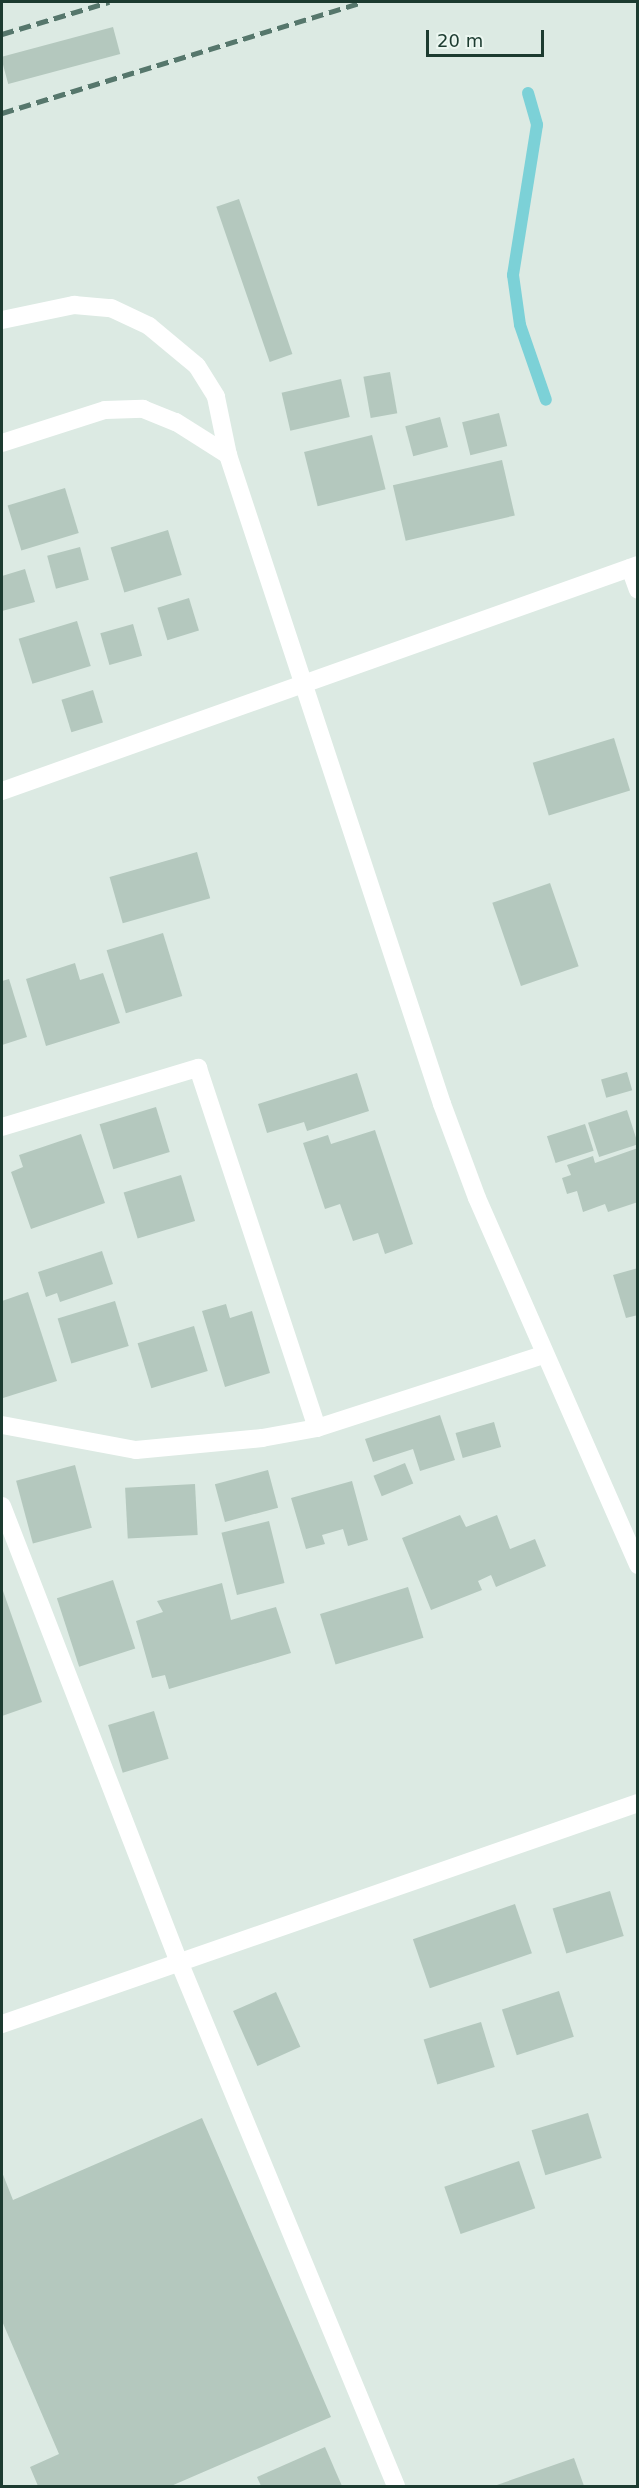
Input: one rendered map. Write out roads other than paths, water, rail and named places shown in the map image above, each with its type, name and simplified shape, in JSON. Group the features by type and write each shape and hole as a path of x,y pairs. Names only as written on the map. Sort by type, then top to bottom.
{"street":[{"path":"2,320 74,305 111,308 149,326 197,366 216,397 228,455 442,1104 477,1198 543,1355 638,1565"},
{"path":"2,443 105,410 143,409 186,427 228,455"},
{"path":"2,791 634,566 638,590"},
{"path":"2,1127 198,1068 317,1428"},
{"path":"2,1425 136,1450 262,1438 317,1428 543,1355"},
{"path":"2,1506 180,1964 396,2487"},
{"path":"2,2024 638,1803"}],"waterway":[{"path":"528,93 537,125 513,275 520,325 546,400"}],"railway":[{"path":"2,34 109,2"},
{"path":"2,113 362,2"}]}
